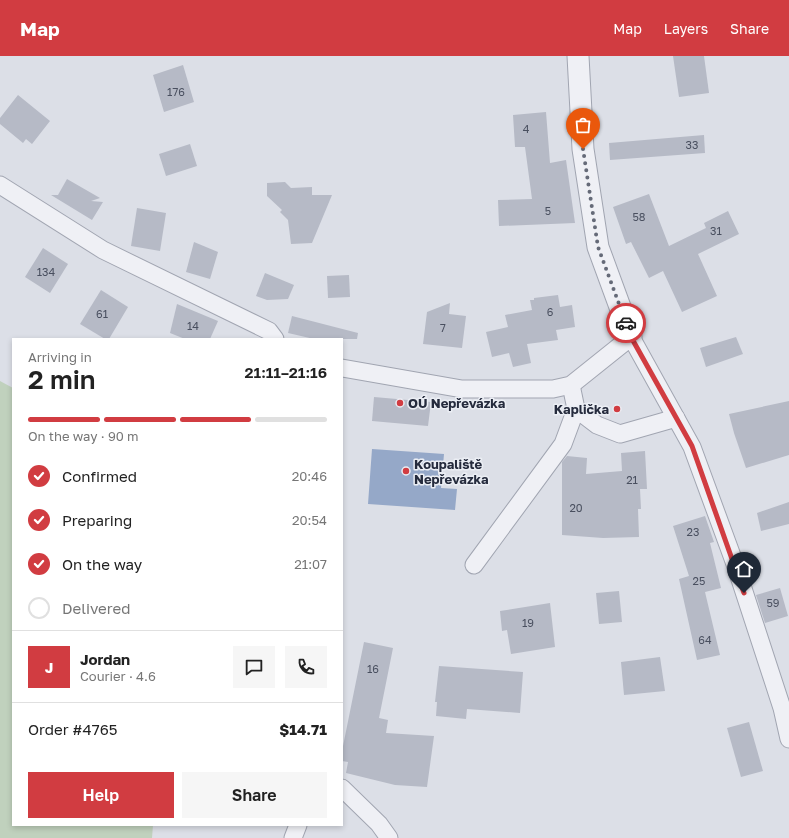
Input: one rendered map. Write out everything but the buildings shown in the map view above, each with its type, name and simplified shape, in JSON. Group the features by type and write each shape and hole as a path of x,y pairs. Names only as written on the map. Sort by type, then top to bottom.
{"street":[{"path":"578,56 583,149 598,247 631,337 692,446 735,564 782,708 789,738"},
{"path":"0,185 103,250 269,331 274,338"},
{"path":"343,368 462,389 553,389 570,385 631,337"},
{"path":"474,565 563,444 576,409 570,385"},
{"path":"576,409 596,425 620,434 676,418"},
{"path":"343,789 379,824 389,838"},
{"path":"293,838 298,826"}],"green space":[{"path":"0,381 12,387 12,826 153,826 152,838 0,838"}],"water":[{"name":"Koupaliště Nepřevázka","path":"372,449 444,454 441,488 457,489 455,510 368,504"}],"way so far":[{"path":"583,149 598,247 626,323"}],"place":[{"name":"OÚ Nepřevázka","path":"400,403"},
{"name":"Kaplička","path":"617,409"},
{"name":"Koupaliště Nepřevázka","path":"406,471"}],"route":[{"path":"626,323 631,337 692,446 744,593"}]}
